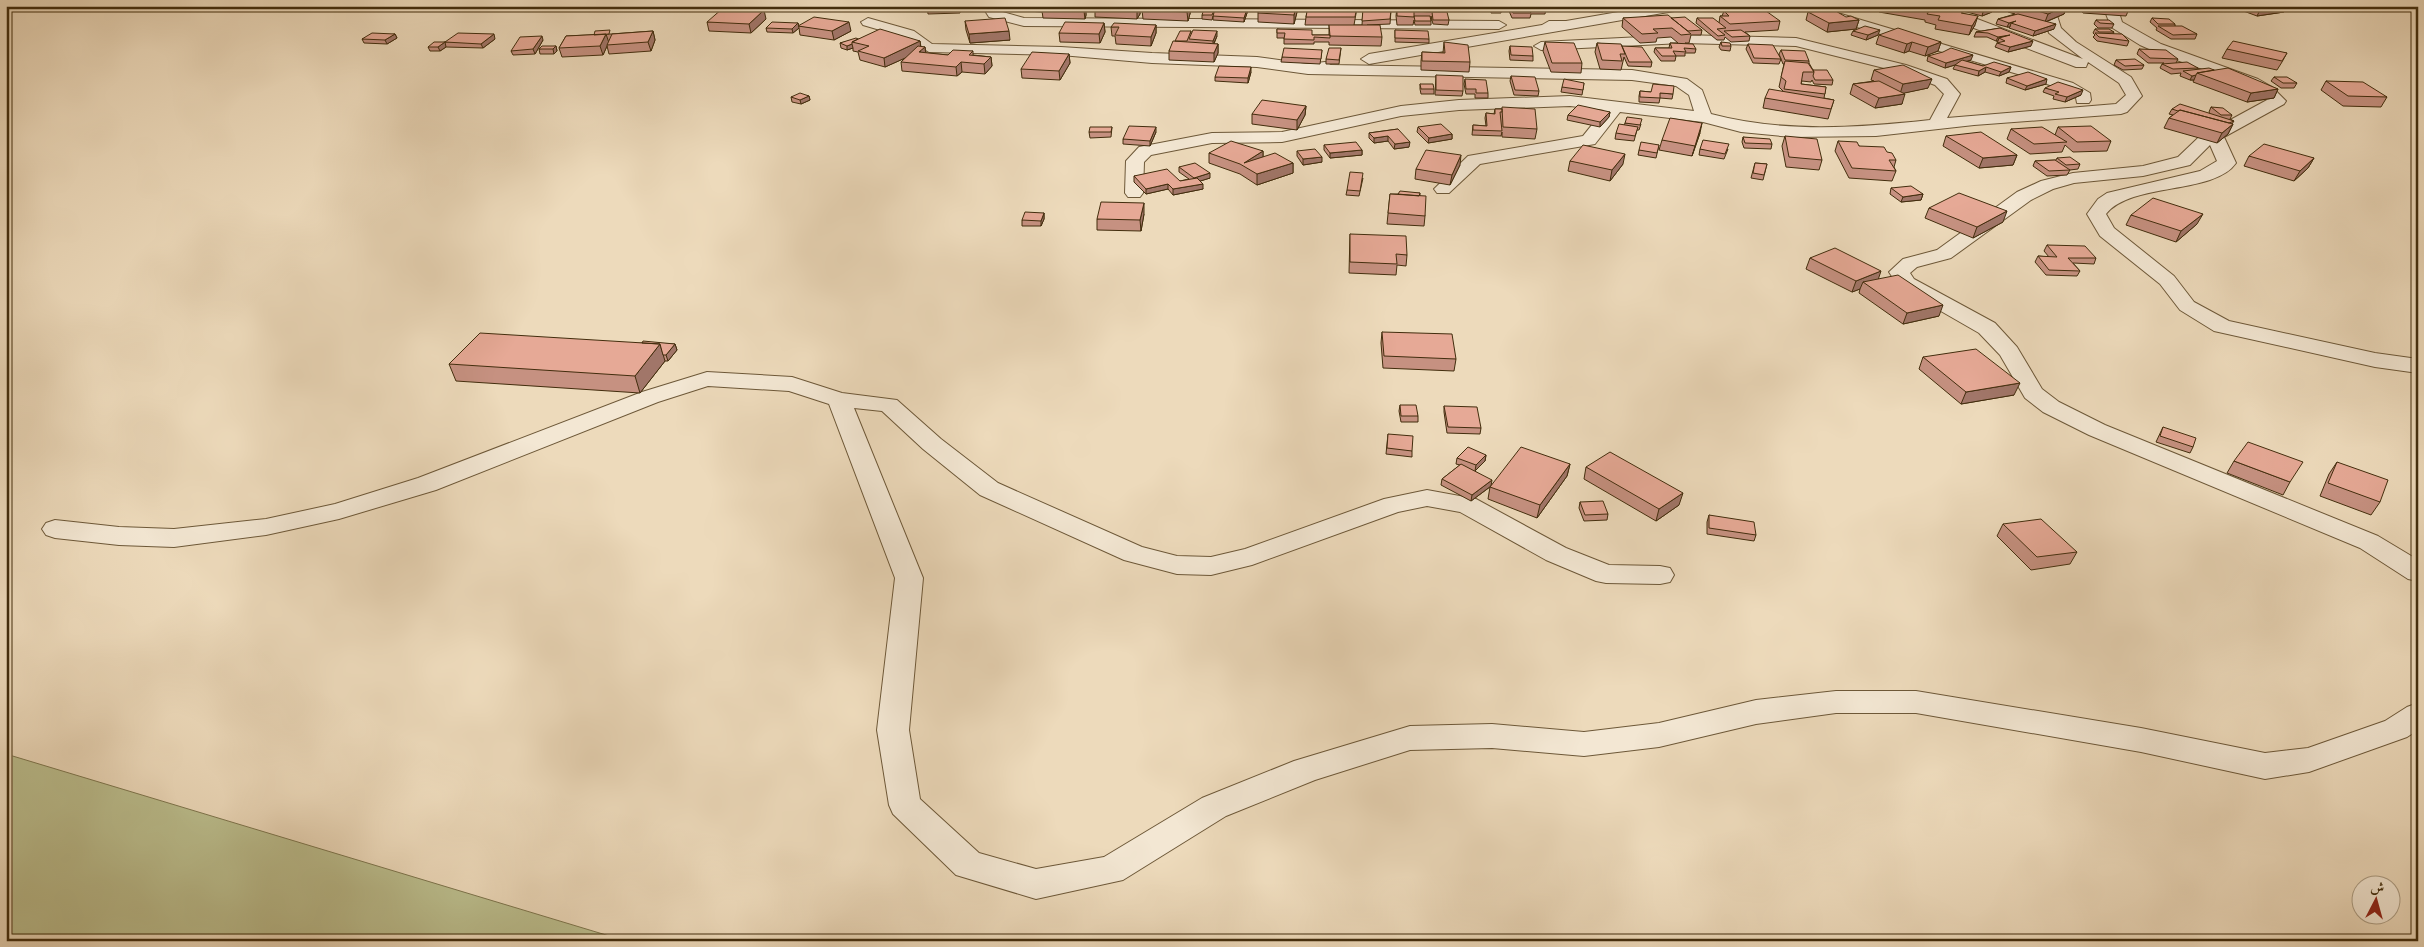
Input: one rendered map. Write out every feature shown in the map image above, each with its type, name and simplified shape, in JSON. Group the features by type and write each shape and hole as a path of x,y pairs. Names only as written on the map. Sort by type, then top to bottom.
{"street":[{"path":"989,6 994,14 1024,22 1566,25"},
{"path":"1308,70 1680,6"},
{"path":"1929,6 2056,52 2128,87"},
{"path":"1134,193 1135,161 1145,151 1212,138 1282,137 1401,111 1459,105 1570,101 1704,117 1741,127 1792,132 1876,131 1936,126 1974,120 2121,109 2134,96 2125,80 2071,45 2054,30 2048,6"},
{"path":"2110,6 2116,24 2156,46 2247,80 2269,91 2278,101 2205,141 2184,161 2143,171 2072,178 2047,185 2024,196 1944,254 1910,263 1899,272 1906,283 1986,328 2009,352 2033,393 2051,407 2097,430 2369,542 2418,572"},
{"path":"1831,15 1979,57 2067,86 2084,96 2080,112"},
{"path":"868,22 909,34 929,48 1061,51 1152,58 1257,62 1308,70 1632,75 1682,82 1696,92 1704,117"},
{"path":"1519,46 1682,39 1796,42 1868,59 1941,82 1952,94 1942,109 1936,126"},
{"path":"1443,188 1474,160 1589,140 1615,107"},
{"path":"2215,136 2227,163 2206,175 2114,197 2105,203 2096,214 2107,232 2167,280 2187,306 2222,326 2375,360 2418,366"},
{"path":"56,529 118,536 174,538 266,527 340,511 427,484 650,397 706,380 792,384 839,400 889,405 932,444 989,489 1057,521 1126,550 1178,565 1211,566 1252,556 1316,531 1393,505 1427,498 1466,505 1556,554 1606,574 1660,575"},
{"path":"839,400 909,578 892,730 906,805 968,865 1036,884 1111,870 1214,807 1305,770 1410,738 1492,736 1584,744 1659,735 1756,712 1836,702 1916,702 2132,738 2265,766 2309,760 2396,729 2418,715"}],"green space":[{"path":"6,754 626,941 6,941"}],"building":[{"path":"1028,6 1043,6 1041,8"},
{"path":"1043,6 1086,7 1084,11 1042,9"},
{"path":"1096,6 1139,6 1137,10 1095,8"},
{"path":"1144,6 1189,6 1187,12 1142,10"},
{"path":"1205,6 1216,6 1212,15 1202,15"},
{"path":"1216,6 1248,6 1244,18 1213,16"},
{"path":"1260,6 1296,6 1294,15 1258,13"},
{"path":"1308,6 1357,6 1355,17 1306,17"},
{"path":"1404,6 1445,7 1431,7 1431,12 1414,11 1414,17 1397,16 1397,7"},
{"path":"1491,6 1501,6 1501,9 1491,8"},
{"path":"1527,6 1545,6 1546,9 1528,9 1531,13 1513,13 1510,7 1527,8"},
{"path":"1603,6 1604,8 1574,7"},
{"path":"1759,6 1780,21 1730,24 1720,16 1729,16 1724,11 1747,10 1744,7"},
{"path":"1900,6 1950,6 1964,9 1961,13 1978,16 1972,26 1938,20 1940,16 1927,14 1929,11"},
{"path":"1964,6 1989,6 1993,8 1983,12"},
{"path":"2021,6 2065,6 2048,14"},
{"path":"723,8 764,10 749,24 707,22"},
{"path":"1363,9 1391,10 1390,19 1362,21"},
{"path":"1834,10 1846,17 1851,16 1859,20 1829,23 1808,12"},
{"path":"1432,12 1447,12 1449,20 1433,20"},
{"path":"2018,14 2056,24 2035,31 2011,23 2016,21 2009,23 1998,19"},
{"path":"1668,15 1691,34 1681,35 1672,28 1653,29 1658,33 1642,34 1623,18"},
{"path":"1414,16 1430,16 1431,21 1415,21"},
{"path":"814,17 849,22 832,31 798,26"},
{"path":"1685,17 1702,30 1688,31 1671,18"},
{"path":"1005,18 1009,31 969,34 965,21"},
{"path":"1697,18 1713,18 1726,28 1717,29 1725,35 1718,36"},
{"path":"2152,18 2169,19 2175,24 2158,24"},
{"path":"2096,20 2109,20 2114,24 2100,23"},
{"path":"772,22 798,23 792,29 766,28"},
{"path":"1065,22 1104,23 1099,34 1059,33"},
{"path":"1114,23 1156,25 1151,37 1115,35 1119,27 1111,27"},
{"path":"1329,25 1380,25 1382,37 1330,36"},
{"path":"1865,26 1880,30 1868,35 1853,31"},
{"path":"2158,26 2182,26 2197,34 2173,35"},
{"path":"1898,28 1941,42 1928,47 1912,42 1907,44 1879,35"},
{"path":"2000,28 2033,41 2010,47 1997,43 2005,41 1999,38 2010,35 1998,37 1988,33 1976,32"},
{"path":"880,29 920,41 884,58 858,51 869,46 852,42"},
{"path":"1277,29 1312,30 1312,35 1330,35 1330,38 1314,37 1314,40 1284,39 1285,33 1277,33"},
{"path":"2095,29 2109,29 2114,32 2099,32"},
{"path":"610,30 609,34 594,35 595,31"},
{"path":"1193,30 1217,31 1213,41 1189,39"},
{"path":"1395,30 1428,31 1429,39 1395,38"},
{"path":"1741,30 1750,36 1732,37 1724,31"},
{"path":"653,31 648,42 607,45 612,34"},
{"path":"1180,31 1191,31 1187,41 1175,41"},
{"path":"372,33 395,34 385,40 362,39"},
{"path":"458,33 494,34 481,44 445,42"},
{"path":"2095,33 2122,34 2129,41 2099,37"},
{"path":"606,34 600,46 559,48 566,36"},
{"path":"542,36 533,49 511,51 520,37"},
{"path":"858,39 847,46 840,43"},
{"path":"1173,41 1218,44 1214,53 1169,51"},
{"path":"2233,41 2287,53 2282,61 2227,49"},
{"path":"434,42 445,42 438,47 428,47"},
{"path":"1444,42 1468,45 1470,62 1422,61 1422,52 1445,53"},
{"path":"1545,42 1574,43 1582,63 1552,63"},
{"path":"1721,42 1730,43 1731,46 1722,46"},
{"path":"1597,43 1621,44 1625,54 1620,54 1622,61 1602,60"},
{"path":"1670,43 1693,44 1696,49 1684,48 1686,52 1673,51 1676,56 1662,56 1655,48 1672,48"},
{"path":"1748,44 1773,45 1781,59 1754,58"},
{"path":"542,46 556,46 553,49 539,49"},
{"path":"918,46 925,47 919,52 948,55 953,50 973,51 969,55 991,57 984,64 961,62 956,67 901,62"},
{"path":"1510,46 1532,47 1533,56 1511,55"},
{"path":"1622,46 1642,47 1652,62 1629,62"},
{"path":"1284,48 1322,50 1321,59 1282,57"},
{"path":"1329,48 1341,48 1339,60 1326,59"},
{"path":"1951,48 1973,55 1946,63 1928,56 1943,52"},
{"path":"2139,49 2166,50 2178,59 2150,58"},
{"path":"1781,50 1805,51 1809,61 1785,60"},
{"path":"1032,52 1069,54 1059,71 1021,69"},
{"path":"2135,59 2144,65 2125,66 2116,60"},
{"path":"1962,60 1983,66 1994,62 2011,67 2001,72 1986,67 1979,71 1955,65"},
{"path":"1785,61 1808,63 1814,72 1803,72 1801,84 1826,87 1825,94 1784,89 1786,81 1781,77"},
{"path":"2187,62 2198,68 2173,69 2162,64"},
{"path":"1903,65 1932,79 1903,84 1874,70"},
{"path":"1219,66 1251,67 1248,78 1215,77"},
{"path":"2209,68 2214,70 2197,73 2192,76 2183,71"},
{"path":"2228,68 2278,89 2251,93 2197,73"},
{"path":"1813,70 1827,70 1833,80 1815,80"},
{"path":"2028,72 2047,79 2027,86 2007,78"},
{"path":"1436,75 1463,76 1463,91 1436,90"},
{"path":"1511,76 1535,77 1539,91 1515,90"},
{"path":"2274,77 2287,77 2297,83 2283,83"},
{"path":"1465,79 1486,80 1488,93 1476,93 1476,89 1466,89"},
{"path":"1564,79 1584,83 1583,90 1562,87"},
{"path":"1879,81 1905,94 1879,98 1853,84"},
{"path":"2326,81 2363,82 2387,97 2348,96"},
{"path":"2058,82 2083,90 2067,97 2055,94 2059,92 2045,88"},
{"path":"1420,84 1433,84 1434,89 1421,89"},
{"path":"1653,84 1674,86 1673,94 1660,93 1660,98 1640,97 1640,91 1651,92"},
{"path":"1769,89 1834,100 1831,109 1765,98"},
{"path":"800,93 809,96 800,100 791,97"},
{"path":"1262,100 1306,106 1297,120 1252,114"},
{"path":"2180,104 2234,121 2229,123 2172,109"},
{"path":"1578,105 1610,112 1600,122 1568,115"},
{"path":"1502,107 1535,109 1537,129 1503,127"},
{"path":"2211,107 2223,108 2232,115 2221,115"},
{"path":"1495,109 1502,109 1502,112 1500,112 1502,131 1473,130 1473,125 1487,126 1486,113 1495,114"},
{"path":"2180,110 2233,124 2222,133 2169,118"},
{"path":"1627,117 1642,119 1640,125 1625,123"},
{"path":"1670,118 1702,123 1695,146 1662,140"},
{"path":"1441,124 1452,134 1429,138 1418,127"},
{"path":"1619,124 1638,127 1635,136 1616,133"},
{"path":"1129,126 1156,127 1150,141 1123,139"},
{"path":"2091,126 2111,141 2077,142 2058,127"},
{"path":"1090,127 1112,127 1111,132 1089,132"},
{"path":"2042,127 2067,142 2034,144 2011,129"},
{"path":"1398,129 1410,142 1395,144 1388,136 1374,138 1369,133"},
{"path":"1981,132 2017,155 1983,158 1946,136"},
{"path":"1785,136 1817,139 1822,160 1789,157"},
{"path":"1743,137 1770,139 1772,144 1745,143"},
{"path":"1703,140 1729,144 1725,154 1700,149"},
{"path":"1231,141 1263,151 1244,163 1275,153 1293,163 1257,174 1240,164 1209,153"},
{"path":"1838,141 1857,142 1859,146 1884,147 1887,152 1892,153 1896,160 1889,160 1896,171 1852,168"},
{"path":"1356,142 1362,150 1330,153 1324,145"},
{"path":"1641,142 1659,145 1657,153 1639,150"},
{"path":"2264,144 2314,158 2300,171 2249,156"},
{"path":"1583,145 1625,154 1612,170 1570,161"},
{"path":"1315,149 1322,157 1303,159 1297,151"},
{"path":"1426,150 1461,155 1452,175 1416,169"},
{"path":"2070,157 2080,164 2066,165 2057,158"},
{"path":"2055,160 2070,170 2049,171 2035,161"},
{"path":"1195,163 1210,173 1194,178 1179,167"},
{"path":"1755,163 1767,164 1764,175 1753,173"},
{"path":"1167,169 1180,181 1197,178 1203,184 1173,189 1168,184 1146,189 1134,176"},
{"path":"1350,172 1363,173 1360,191 1347,190"},
{"path":"1911,186 1923,194 1903,197 1891,188"},
{"path":"1400,191 1420,193 1419,196 1398,194"},
{"path":"1959,193 2007,211 1977,227 1929,208"},
{"path":"1390,194 1426,196 1425,216 1388,213"},
{"path":"2153,198 2203,214 2181,231 2131,215"},
{"path":"1101,202 1144,203 1140,220 1097,219"},
{"path":"1025,212 1044,213 1041,221 1022,220"},
{"path":"1350,234 1406,236 1407,255 1396,254 1397,264 1350,262"},
{"path":"2047,245 2085,246 2096,258 2068,258 2080,271 2049,270 2038,256 2057,257"},
{"path":"1835,248 1881,271 1856,281 1810,258"},
{"path":"1898,275 1943,305 1907,313 1863,282"},
{"path":"1382,332 1452,334 1456,359 1384,356"},
{"path":"480,333 660,344 635,376 449,364"},
{"path":"643,341 675,344 666,355 663,355 660,344 642,343"},
{"path":"1976,349 2020,383 1966,392 1923,357"},
{"path":"1400,405 1416,405 1418,416 1401,416"},
{"path":"1444,406 1477,407 1481,428 1448,427"},
{"path":"2163,427 2196,438 2193,447 2160,436"},
{"path":"1388,434 1413,436 1412,451 1387,448"},
{"path":"2248,442 2303,462 2290,482 2234,461"},
{"path":"1468,447 1486,455 1476,465 1457,458"},
{"path":"1521,447 1570,464 1540,505 1490,487"},
{"path":"1610,452 1683,493 1659,509 1586,467"},
{"path":"2337,462 2388,480 2380,502 2328,483"},
{"path":"1461,464 1492,480 1472,495 1442,479"},
{"path":"1603,501 1608,514 1585,515 1580,502"},
{"path":"1709,515 1754,522 1756,535 1709,528"},
{"path":"2041,519 2077,552 2037,557 2003,524"}]}
